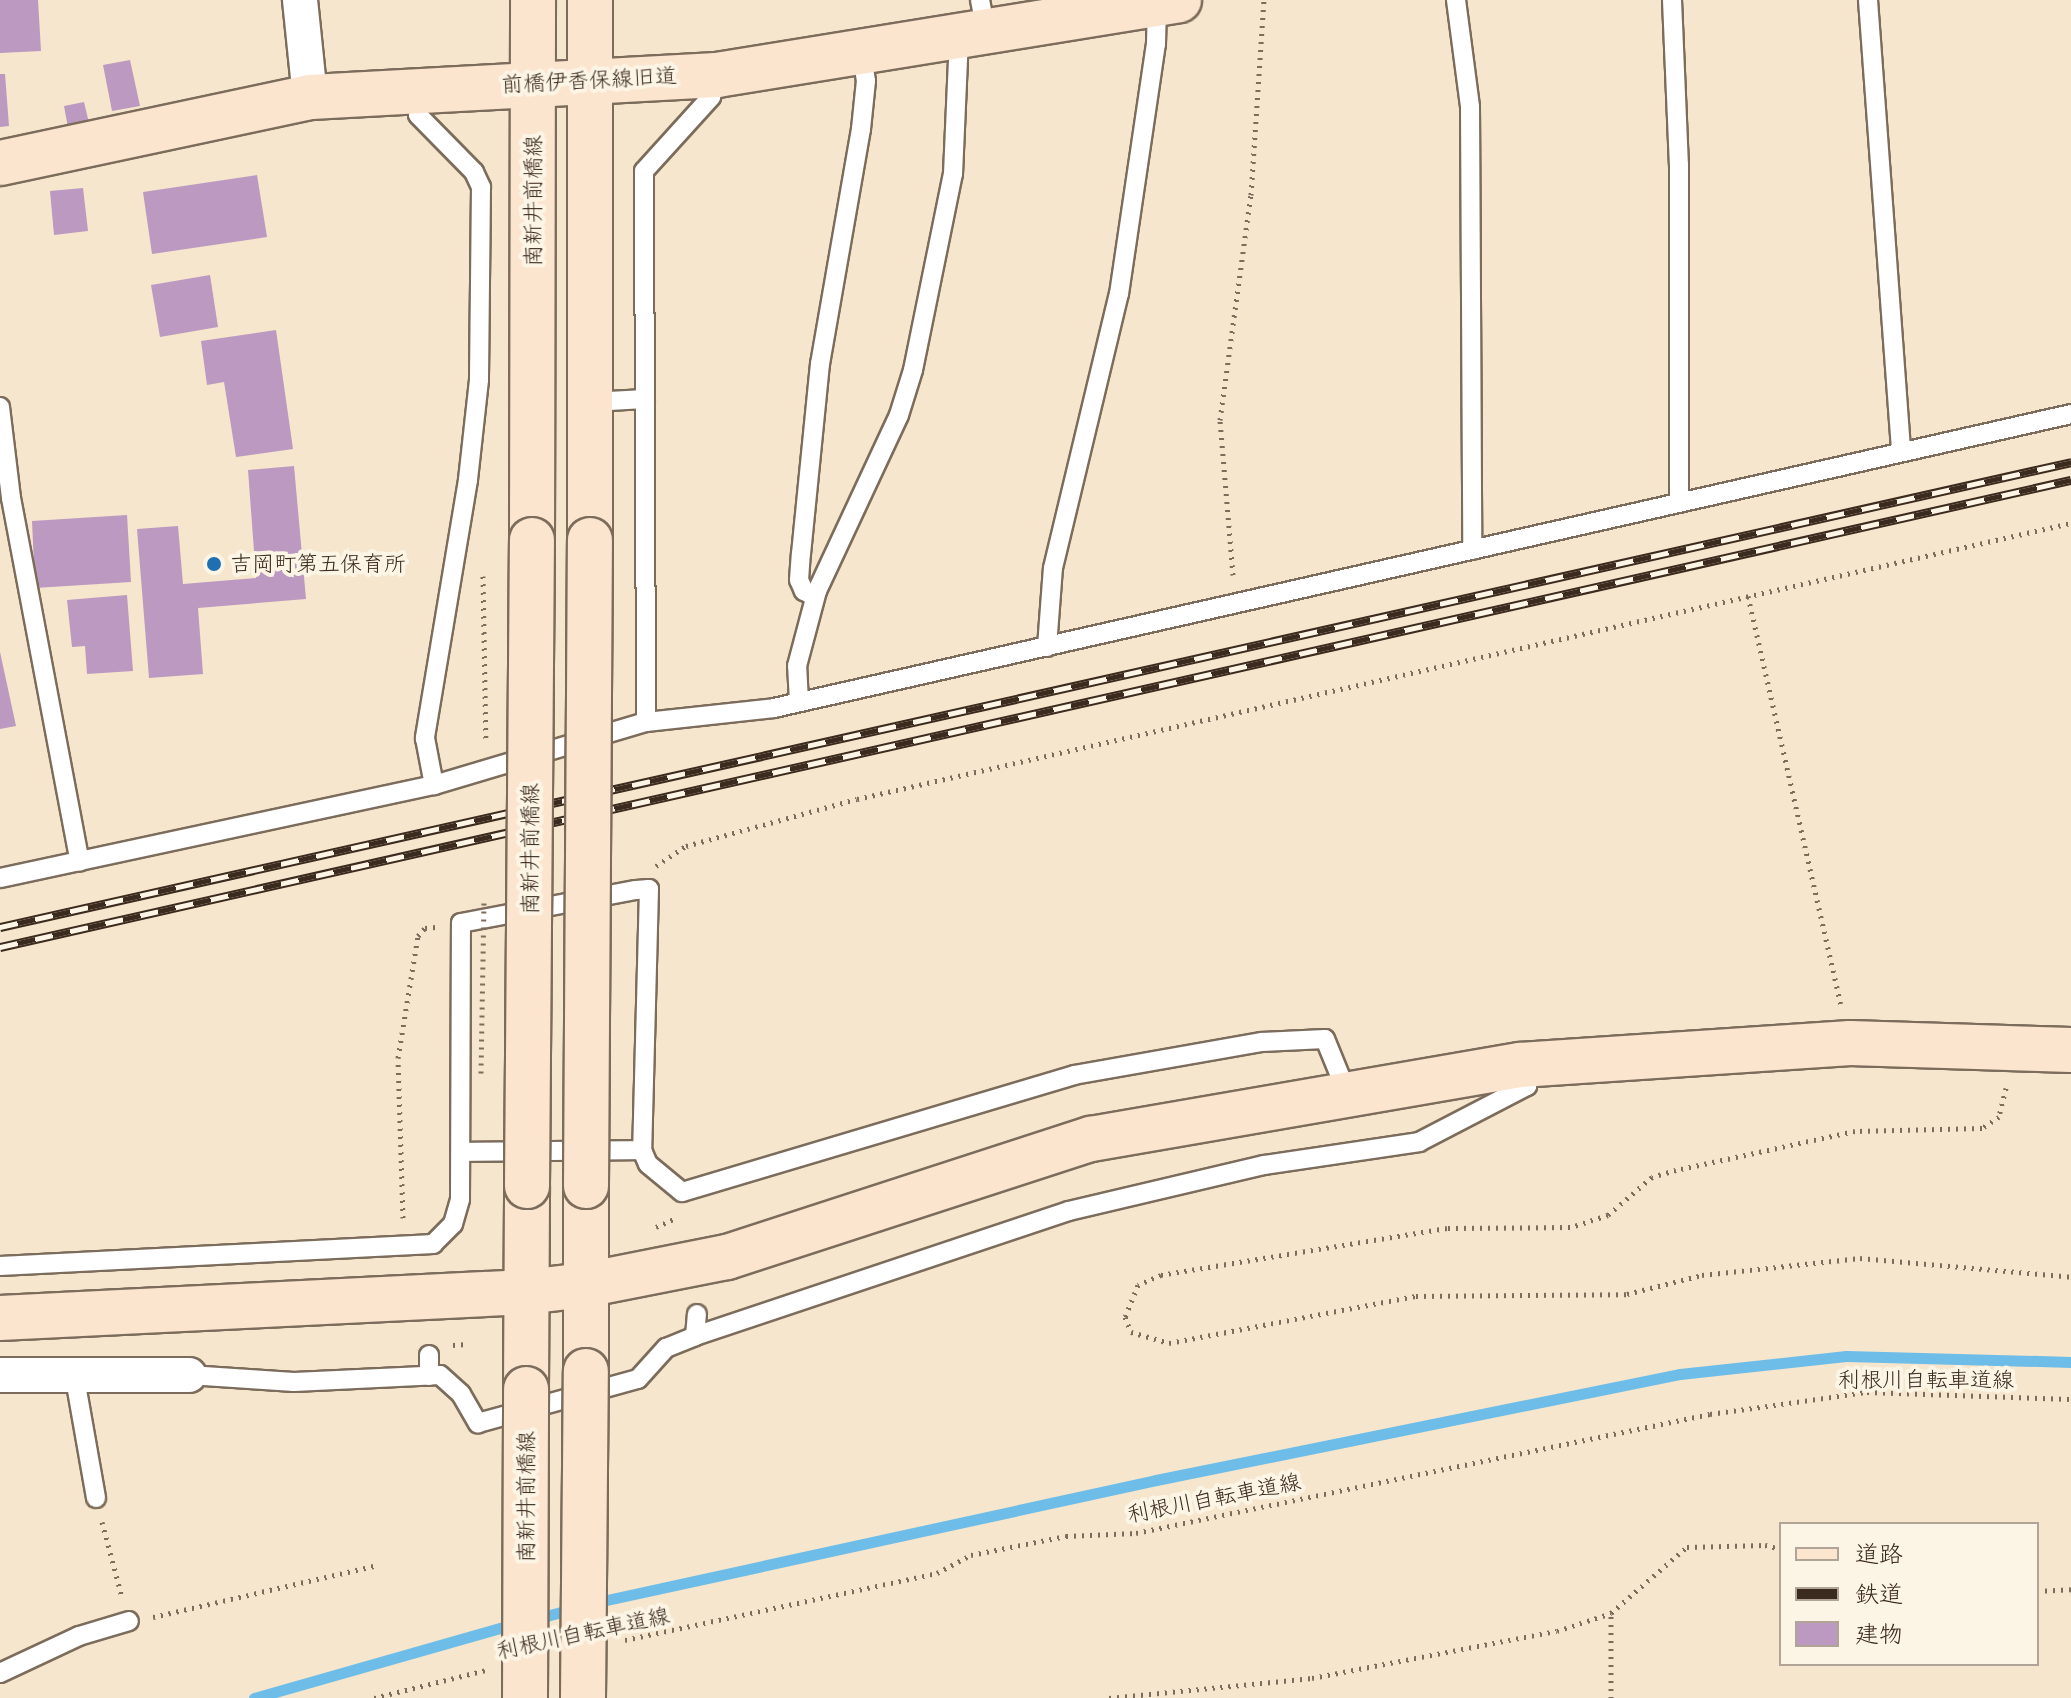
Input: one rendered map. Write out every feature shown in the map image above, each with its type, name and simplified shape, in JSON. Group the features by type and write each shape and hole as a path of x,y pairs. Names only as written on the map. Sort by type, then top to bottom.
{"main road":[{"name":"南新井前橋線","path":"525,1698 533,0"},
{"path":"583,1698 591,402 590,0"},
{"name":"前橋伊香保線旧道","path":"0,163 310,97 591,78 717,75 862,55 975,24 1168,2"},
{"path":"0,1318 526,1292 585,1285 727,1257 1091,1139 1520,1065 1850,1043 2071,1050"}],"street":[{"path":"300,0 310,97"},
{"path":"0,1375 189,1375"}],"lane":[{"path":"1456,0 1470,107 1472,550"},
{"path":"1672,0 1679,165 1679,503"},
{"path":"1868,0 1901,451"},
{"path":"1047,647 1053,568 1119,294 1156,44 1168,2"},
{"path":"799,702 797,666 815,597 899,415 913,370 953,174 975,24"},
{"path":"815,597 804,591 799,580 802,540 820,364 861,129 866,81 862,55"},
{"path":"646,722 644,171 711,97 717,75"},
{"path":"415,89 418,115 474,172 481,187 479,380 468,480 425,738 434,785"},
{"path":"591,402 645,399"},
{"path":"0,407 14,511 80,862"},
{"path":"0,878 434,785 646,722 799,702 2071,414"},
{"path":"0,1266 70,1258 404,1248 424,1254 443,1237 458,1213 461,923 649,889 642,1150 648,1164 685,1198 1074,1075 1262,1042 1325,1039 1347,1093"},
{"path":"189,1375 294,1382 440,1375 461,1394 478,1423 638,1379 666,1348 695,1336 1069,1211 1264,1165 1407,1146 1527,1086 1520,1065"},
{"path":"461,1152 642,1150"},
{"path":"695,1336 697,1314"},
{"path":"429,1355 429,1376"},
{"path":"74,1373 96,1498"},
{"path":"0,1673 79,1636 129,1621"}],"path":[{"path":"1238,604 1220,420 1251,195 1264,0"},
{"path":"649,889 652,872 673,851 747,826 2071,523"},
{"path":"1748,596 1850,1043"},
{"path":"484,647 487,755"},
{"path":"481,1073 484,901"},
{"path":"404,1248 396,1072 418,936 425,928 461,923"},
{"path":"2006,1089 1999,1117 1982,1128 1855,1131 1676,1170 1652,1177 1608,1215 1570,1227 1447,1228 1161,1275 1138,1285 1125,1317 1131,1332 1149,1341 1169,1343 1416,1296 1627,1294 1702,1275 1860,1258 2071,1277"},
{"name":"利根川自転車道線","path":"613,1643 937,1573 971,1555 1066,1536 1136,1533 1723,1411 1867,1392 2071,1399"},
{"path":"96,1498 129,1621 378,1565"},
{"path":"1109,1698 1312,1678 1557,1631 1611,1613 1687,1547 1765,1545 1779,1548"},
{"path":"2039,1591 2071,1589"},
{"path":"1611,1613 1611,1698"},
{"name":"利根川自転車道線","path":"374,1698 489,1669"}],"building":[{"path":"0,0 38,0 41,51 0,53"},
{"path":"130,60 140,106 112,111 103,65"},
{"path":"0,74 5,74 9,126 0,127"},
{"path":"84,102 89,123 68,128 64,106"},
{"path":"257,175 267,237 152,254 143,192"},
{"path":"83,188 88,231 54,235 50,191"},
{"path":"210,275 218,327 160,337 151,285"},
{"path":"276,330 293,449 236,457 224,382 207,385 201,341"},
{"path":"294,466 306,599 198,608 203,674 149,678 137,529 178,526 183,584 256,578 248,470"},
{"path":"127,515 131,582 35,588 32,521"},
{"path":"127,595 133,671 87,674 85,646 72,647 67,600"},
{"path":"0,652 16,726 0,729"}],"waterway":[{"path":"593,1603 1156,1480 1680,1374 1846,1356 2071,1362"},
{"path":"535,1619 576,1608"},
{"path":"254,1698 518,1623"}],"railway":[{"path":"0,927 2071,462"},
{"path":"0,947 2071,480"}],"place":[{"name":"吉岡町第五保育所","path":"214,564"}]}
